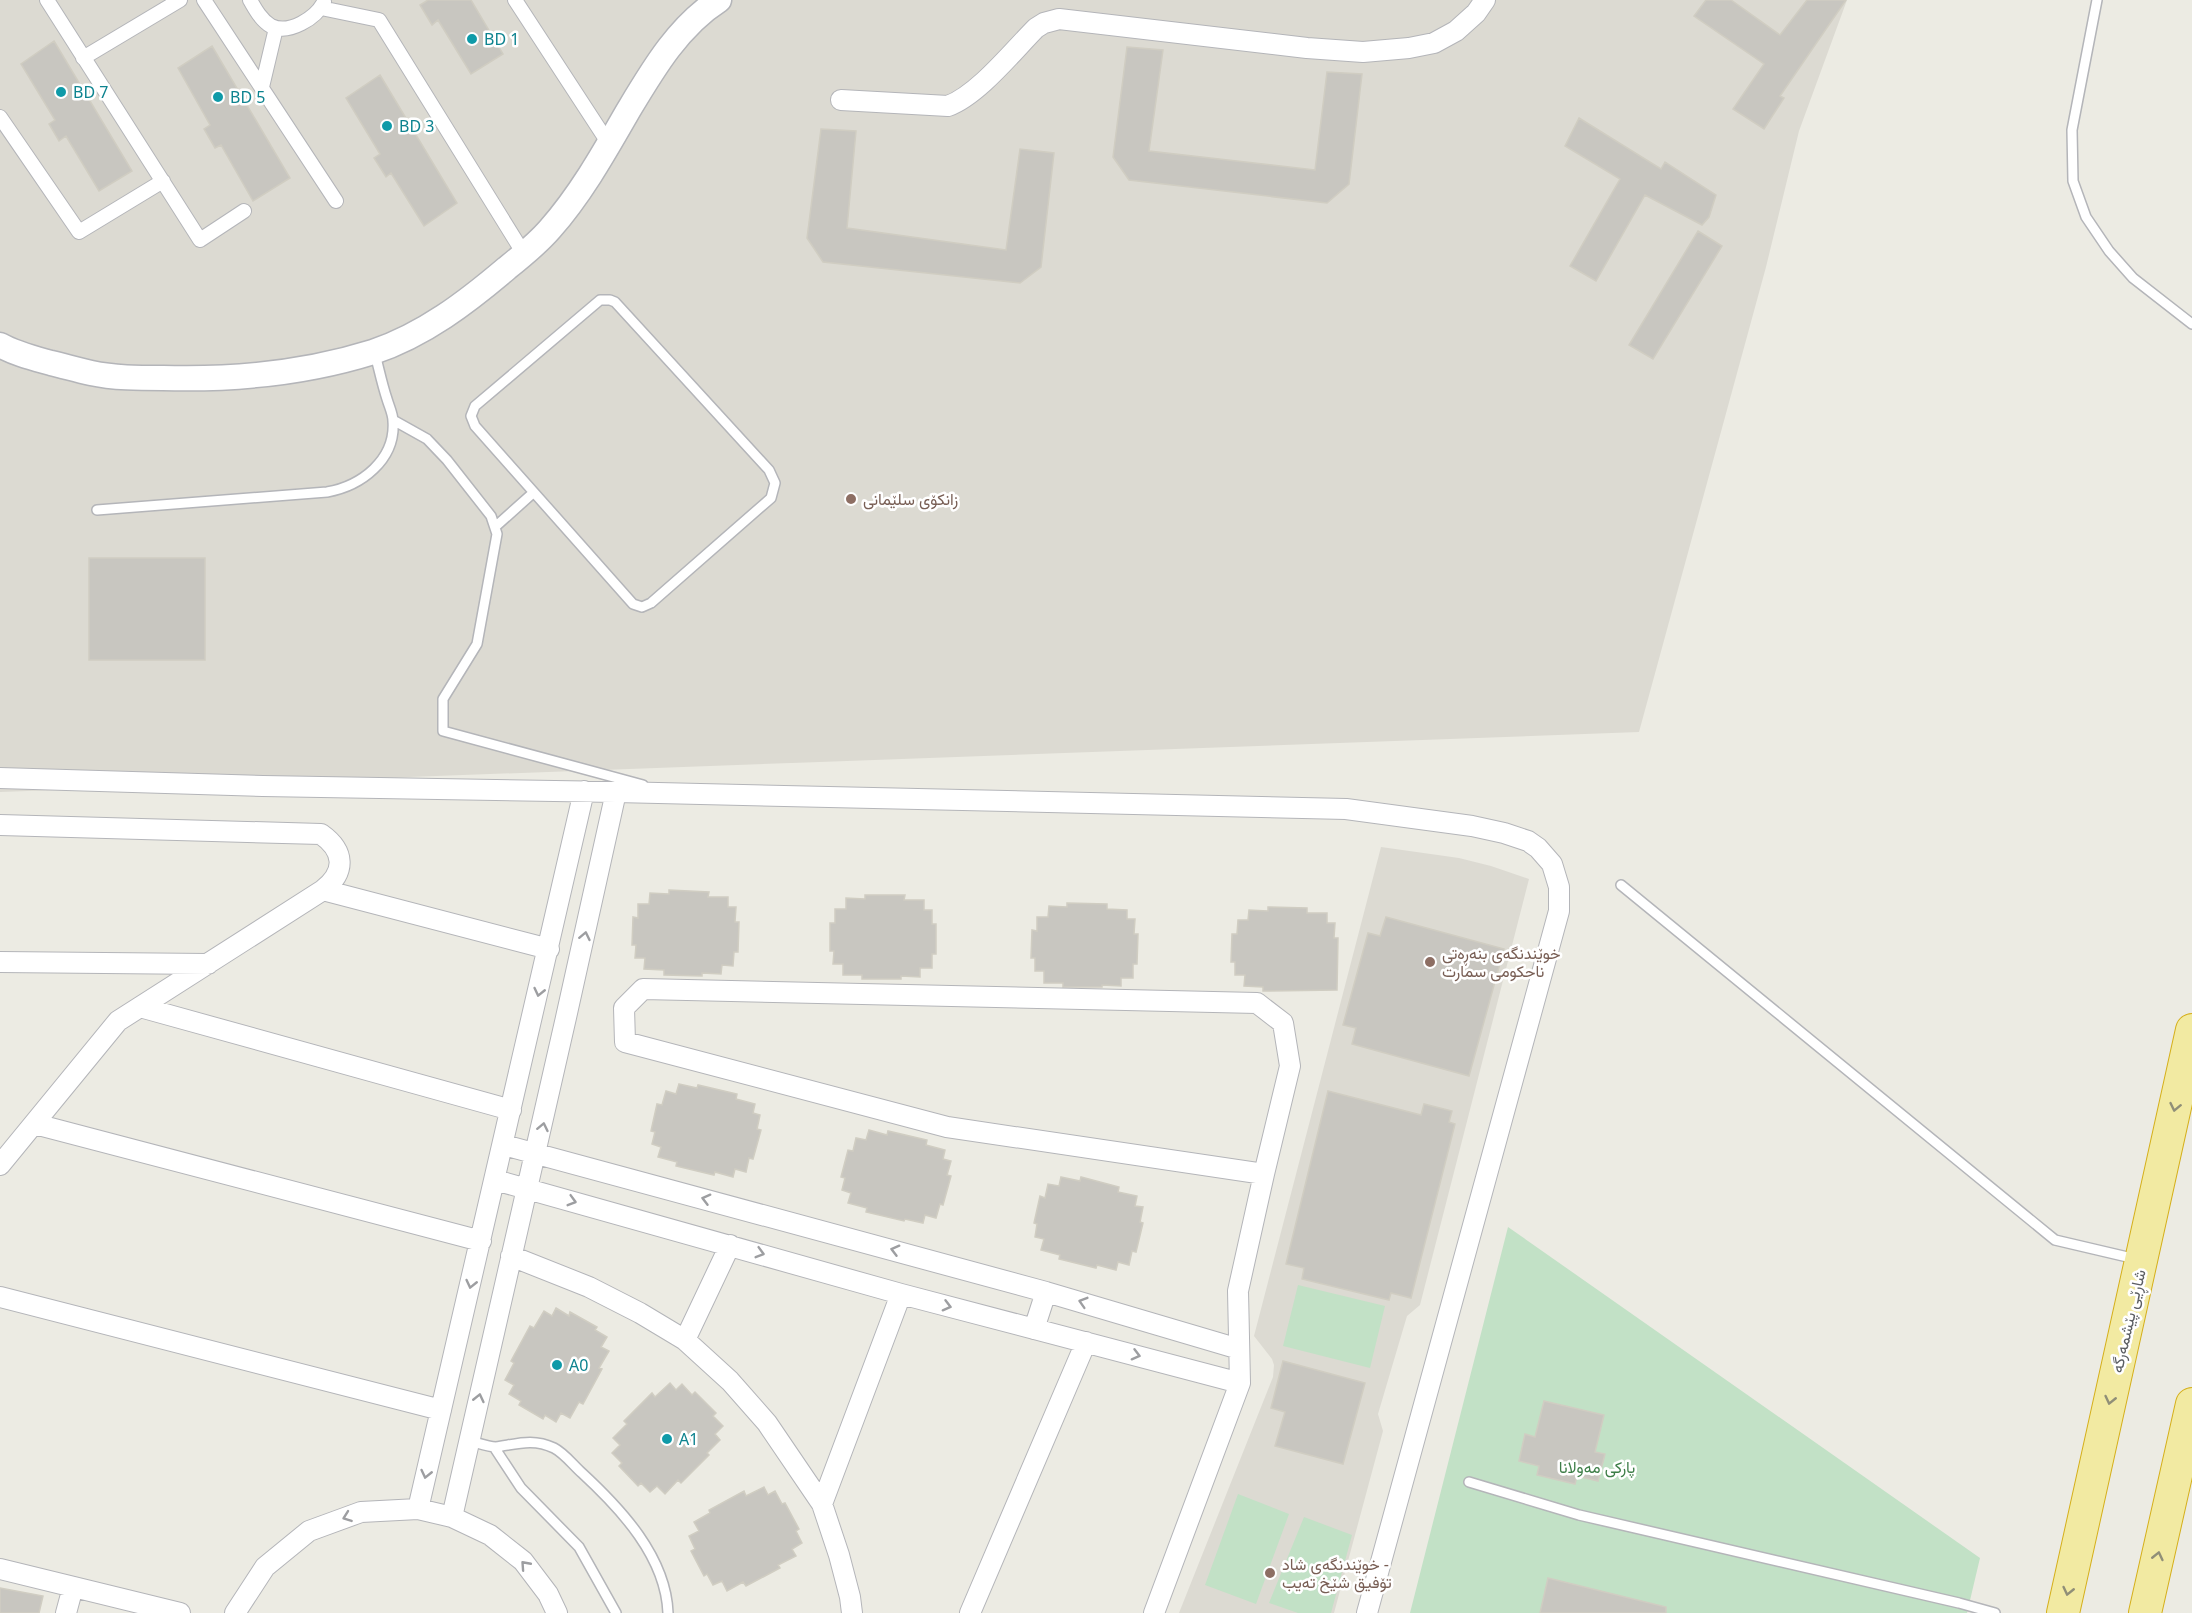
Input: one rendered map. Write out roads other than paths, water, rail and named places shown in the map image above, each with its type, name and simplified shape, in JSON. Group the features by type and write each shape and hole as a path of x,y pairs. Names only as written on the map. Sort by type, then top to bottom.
{"highway":[{"name":"شاڕێی پێشمەرگە","path":"2063,1613 2192,1030"},
{"path":"2145,1613 2192,1404"}],"street":[{"path":"47,0 200,240 244,211"},
{"path":"83,58 180,0"},
{"path":"204,0 336,201"},
{"path":"250,0 262,19 276,28 296,25 323,4 379,20 524,254"},
{"path":"515,0 609,144"},
{"path":"0,345 14,353 92,373 170,379 241,377 336,361 374,351 415,333 451,313 524,254 550,229 609,144 651,73 672,44 689,25 718,0"},
{"path":"841,100 948,106 958,103 971,93 1036,28 1059,19 1307,48 1363,52 1409,48 1434,43 1456,31 1476,13 1485,0"},
{"path":"262,87 276,28"},
{"path":"0,117 79,232 163,181"},
{"path":"0,778 1346,809 1387,813 1493,830 1528,841 1546,855 1557,876 1561,898 1559,911 1367,1613"},
{"path":"418,1509 584,791"},
{"path":"452,1517 511,1256 529,1189 616,792"},
{"path":"0,825 321,834 333,842 340,861 340,868 334,881 322,890 118,1021 0,1165"},
{"path":"566,872 597,878"},
{"path":"322,890 549,949"},
{"path":"0,962 208,964"},
{"path":"1154,1613 1240,1383 1238,1291 1290,1066 1283,1023 1257,1003 643,989 624,1008 625,1042 947,1127 1264,1174"},
{"path":"140,1007 511,1110"},
{"path":"35,1124 481,1241"},
{"path":"504,1145 1046,1292 1239,1349"},
{"path":"495,1180 901,1294 1240,1383"},
{"path":"685,1340 730,1245"},
{"path":"511,1256 589,1287 640,1313 685,1340 730,1381 767,1423 822,1504 839,1555 852,1613"},
{"path":"1034,1329 1046,1292"},
{"path":"822,1504 901,1294"},
{"path":"0,1297 441,1410"},
{"path":"970,1613 1086,1342"},
{"path":"235,1613 264,1567 309,1531 361,1512 418,1509 452,1517 490,1534 523,1561 549,1594 557,1613"},
{"path":"0,1569 180,1613"},
{"path":"66,1613 73,1587"}],"lane":[{"path":"2097,0 2072,130 2073,181 2086,218 2109,251 2133,278 2192,324"},
{"path":"606,299 615,302 769,470 775,483 771,498 651,603 642,607 633,604 533,493 475,426 472,421 472,410 594,304 606,299"},
{"path":"96,510 338,490 358,482 378,466 390,442 393,420 374,351"},
{"path":"393,420 427,439 471,489 491,516 495,527 496,542 477,644 443,699 443,731 670,793"},
{"path":"495,527 533,493"},
{"path":"1621,885 2055,1240 2141,1260"},
{"path":"470,1441 494,1447 517,1442 538,1443 556,1449 612,1502 649,1552 668,1594 668,1613"},
{"path":"494,1447 521,1488 579,1547 616,1613"},
{"path":"1469,1482 1579,1515 1995,1613"}],"place":[{"name":"BD 1","path":"472,39"},
{"name":"BD 7","path":"61,92"},
{"name":"BD 5","path":"218,97"},
{"name":"BD 3","path":"387,126"},
{"name":"زانکۆی سلێمانی","path":"851,499"},
{"name":"خوێندنگەی بنەڕەتی ناحکومی سمارت","path":"1430,962"},
{"name":"A0","path":"557,1365"},
{"name":"A1","path":"667,1439"},
{"name":"خوێندنگەی شاد - تۆفیق شێخ تەیب","path":"1270,1573"}],"park label":[{"name":"پارکی مەولانا","path":"1597,1467"}]}
